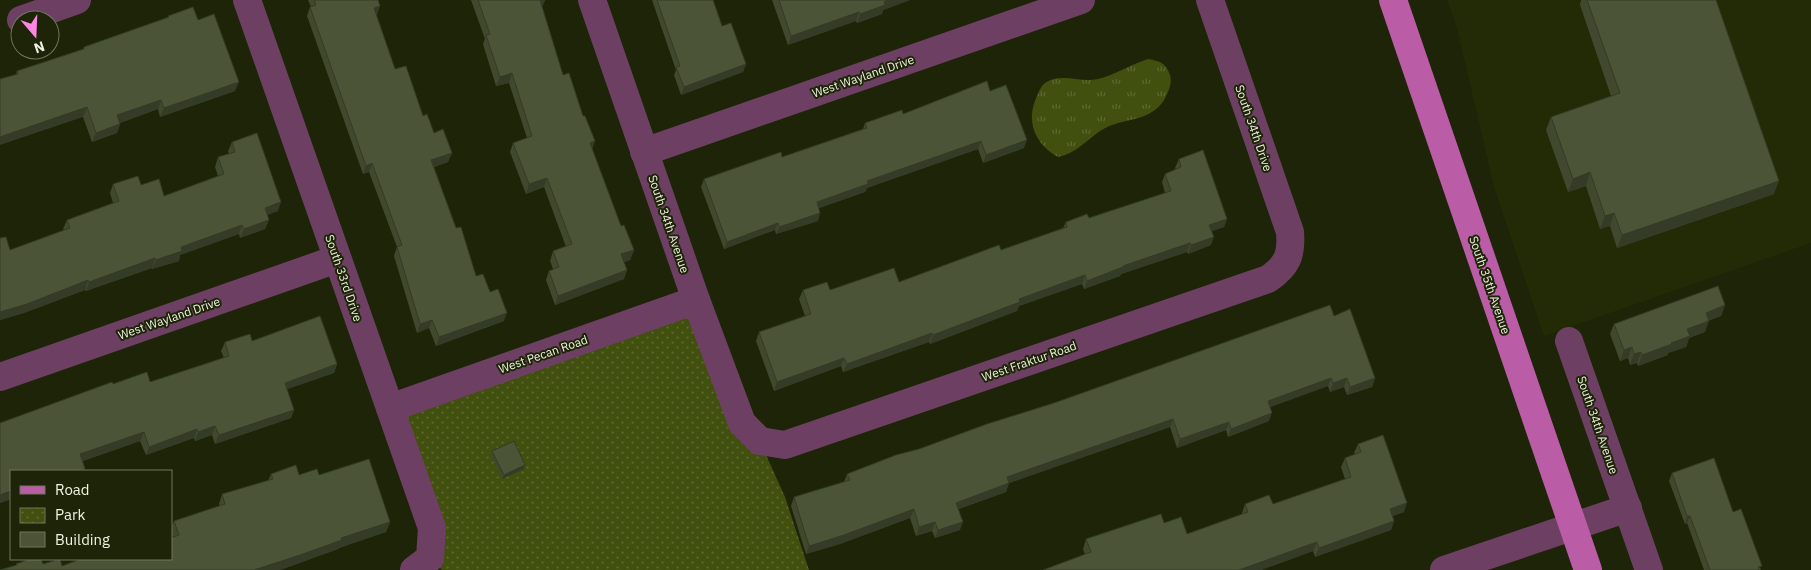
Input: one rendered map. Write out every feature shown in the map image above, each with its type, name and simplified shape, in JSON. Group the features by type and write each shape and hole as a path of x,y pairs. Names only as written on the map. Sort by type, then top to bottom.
{"main road":[{"name":"South 35th Avenue","path":"1393,0 1588,570"}],"street":[{"path":"48,10 77,0"},
{"name":"South 33rd Drive","path":"247,0 432,528 422,564"},
{"name":"South 34th Avenue","path":"592,0 696,300 742,423 760,441"},
{"name":"West Wayland Drive","path":"644,152 1081,0"},
{"name":"South 34th Drive","path":"1210,0 1290,232 1291,247 1288,258"},
{"name":"West Fraktur Road","path":"760,441 785,445 1259,282 1280,271 1288,258"},
{"name":"West Wayland Drive","path":"0,377 337,259"},
{"name":"West Pecan Road","path":"390,408 696,300"},
{"name":"South 34th Avenue","path":"1569,341 1649,570"},
{"path":"1444,570 1628,508"}],"shaded area":[{"path":"1447,0 1811,0 1811,243 1544,336 1494,187 1457,28"}],"green space":[{"path":"1148,59 1164,65 1171,77 1167,94 1162,104 1155,110 1147,115 1109,126 1076,150 1058,157 1043,146 1034,131 1032,114 1038,94 1045,83 1058,78 1098,79"},
{"path":"696,300 785,497 809,570 442,570 430,558 390,408"}],"building":[{"path":"314,0 378,0 380,6 374,8 395,69 406,66 423,116 427,114 434,133 443,129 452,153 431,160 456,228 461,227 476,276 483,274 490,292 498,289 507,313 439,337 432,320 420,324 397,247 402,245 372,163 366,166 310,7 316,5"},
{"path":"478,0 540,0 563,75 569,73 583,116 585,116 595,141 590,143 621,226 624,225 634,250 621,254 627,270 558,296 549,271 559,267 553,251 572,244 547,178 529,184 513,143 532,136 512,73 500,77 486,35 490,34"},
{"path":"657,0 713,0 722,26 731,23 746,64 684,87 676,67 680,66"},
{"path":"779,0 888,0 884,2 885,5 791,36"},
{"path":"1587,0 1716,0 1779,181 1622,235 1614,213 1605,216 1590,172 1573,179 1551,117 1620,93"},
{"path":"193,7 198,20 214,14 239,82 164,108 161,100 117,115 120,124 96,133 87,107 0,137 0,79 18,74 17,71 50,60 60,60 60,57 84,49 84,47"},
{"path":"987,81 990,91 1006,85 1027,140 986,155 981,141 867,181 868,184 817,202 820,213 779,227 778,223 727,242 704,179 781,152 782,157 867,128 865,123 902,110 903,114"},
{"path":"257,133 281,202 265,208 269,220 244,229 242,225 181,247 182,251 156,260 155,258 89,282 88,280 27,304 0,312 0,238 6,237 10,250 70,228 67,220 119,201 113,184 138,176 141,185 159,179 164,196 224,174 218,157 235,152 232,142"},
{"path":"1203,150 1227,219 1209,225 1214,237 1191,245 1190,243 1123,266 1087,281 1085,275 1019,299 1020,302 933,335 932,333 847,364 844,358 777,382 759,332 811,314 803,290 827,282 830,290 894,268 899,282 999,245 1001,250 1067,227 1066,222 1087,214 1089,218 1171,191 1165,174 1181,167 1179,159"},
{"path":"1718,286 1725,305 1706,313 1709,321 1687,329 1690,336 1642,355 1641,352 1634,354 1632,347 1624,350 1614,324"},
{"path":"1330,305 1334,316 1350,309 1375,378 1350,387 1347,378 1333,383 1331,378 1268,401 1272,413 1231,429 1229,422 1180,439 1173,419 1007,477 1009,483 956,503 963,522 938,530 935,522 919,527 914,509 809,546 794,497 850,480 847,474 896,455 1054,403"},
{"path":"320,316 337,364 285,383 294,410 219,435 215,426 198,432 197,429 149,447 144,432 80,454 85,469 82,470 10,470 10,491 0,495 0,423 112,382 113,384 147,372 150,382 229,356 225,342 250,334 252,341"},
{"path":"1383,435 1407,503 1390,509 1394,521 1319,548 1317,542 1239,570 1043,570 1091,552 1086,539 1161,514 1164,523 1181,517 1187,534 1248,512 1245,504 1269,495 1273,504 1351,477 1345,458 1361,452 1358,444"},
{"path":"514,441 525,465 504,475 492,451"},
{"path":"1714,458 1733,512 1741,509 1762,566 1758,567 1759,570 1710,570 1690,516 1687,516 1672,473"},
{"path":"369,459 390,522 254,570 0,570 27,560 41,560 43,564 60,560 62,566 78,560 172,560 172,538 179,535 174,521 225,504 222,494 273,479 271,474 296,465 299,475 317,469 319,475"}]}
